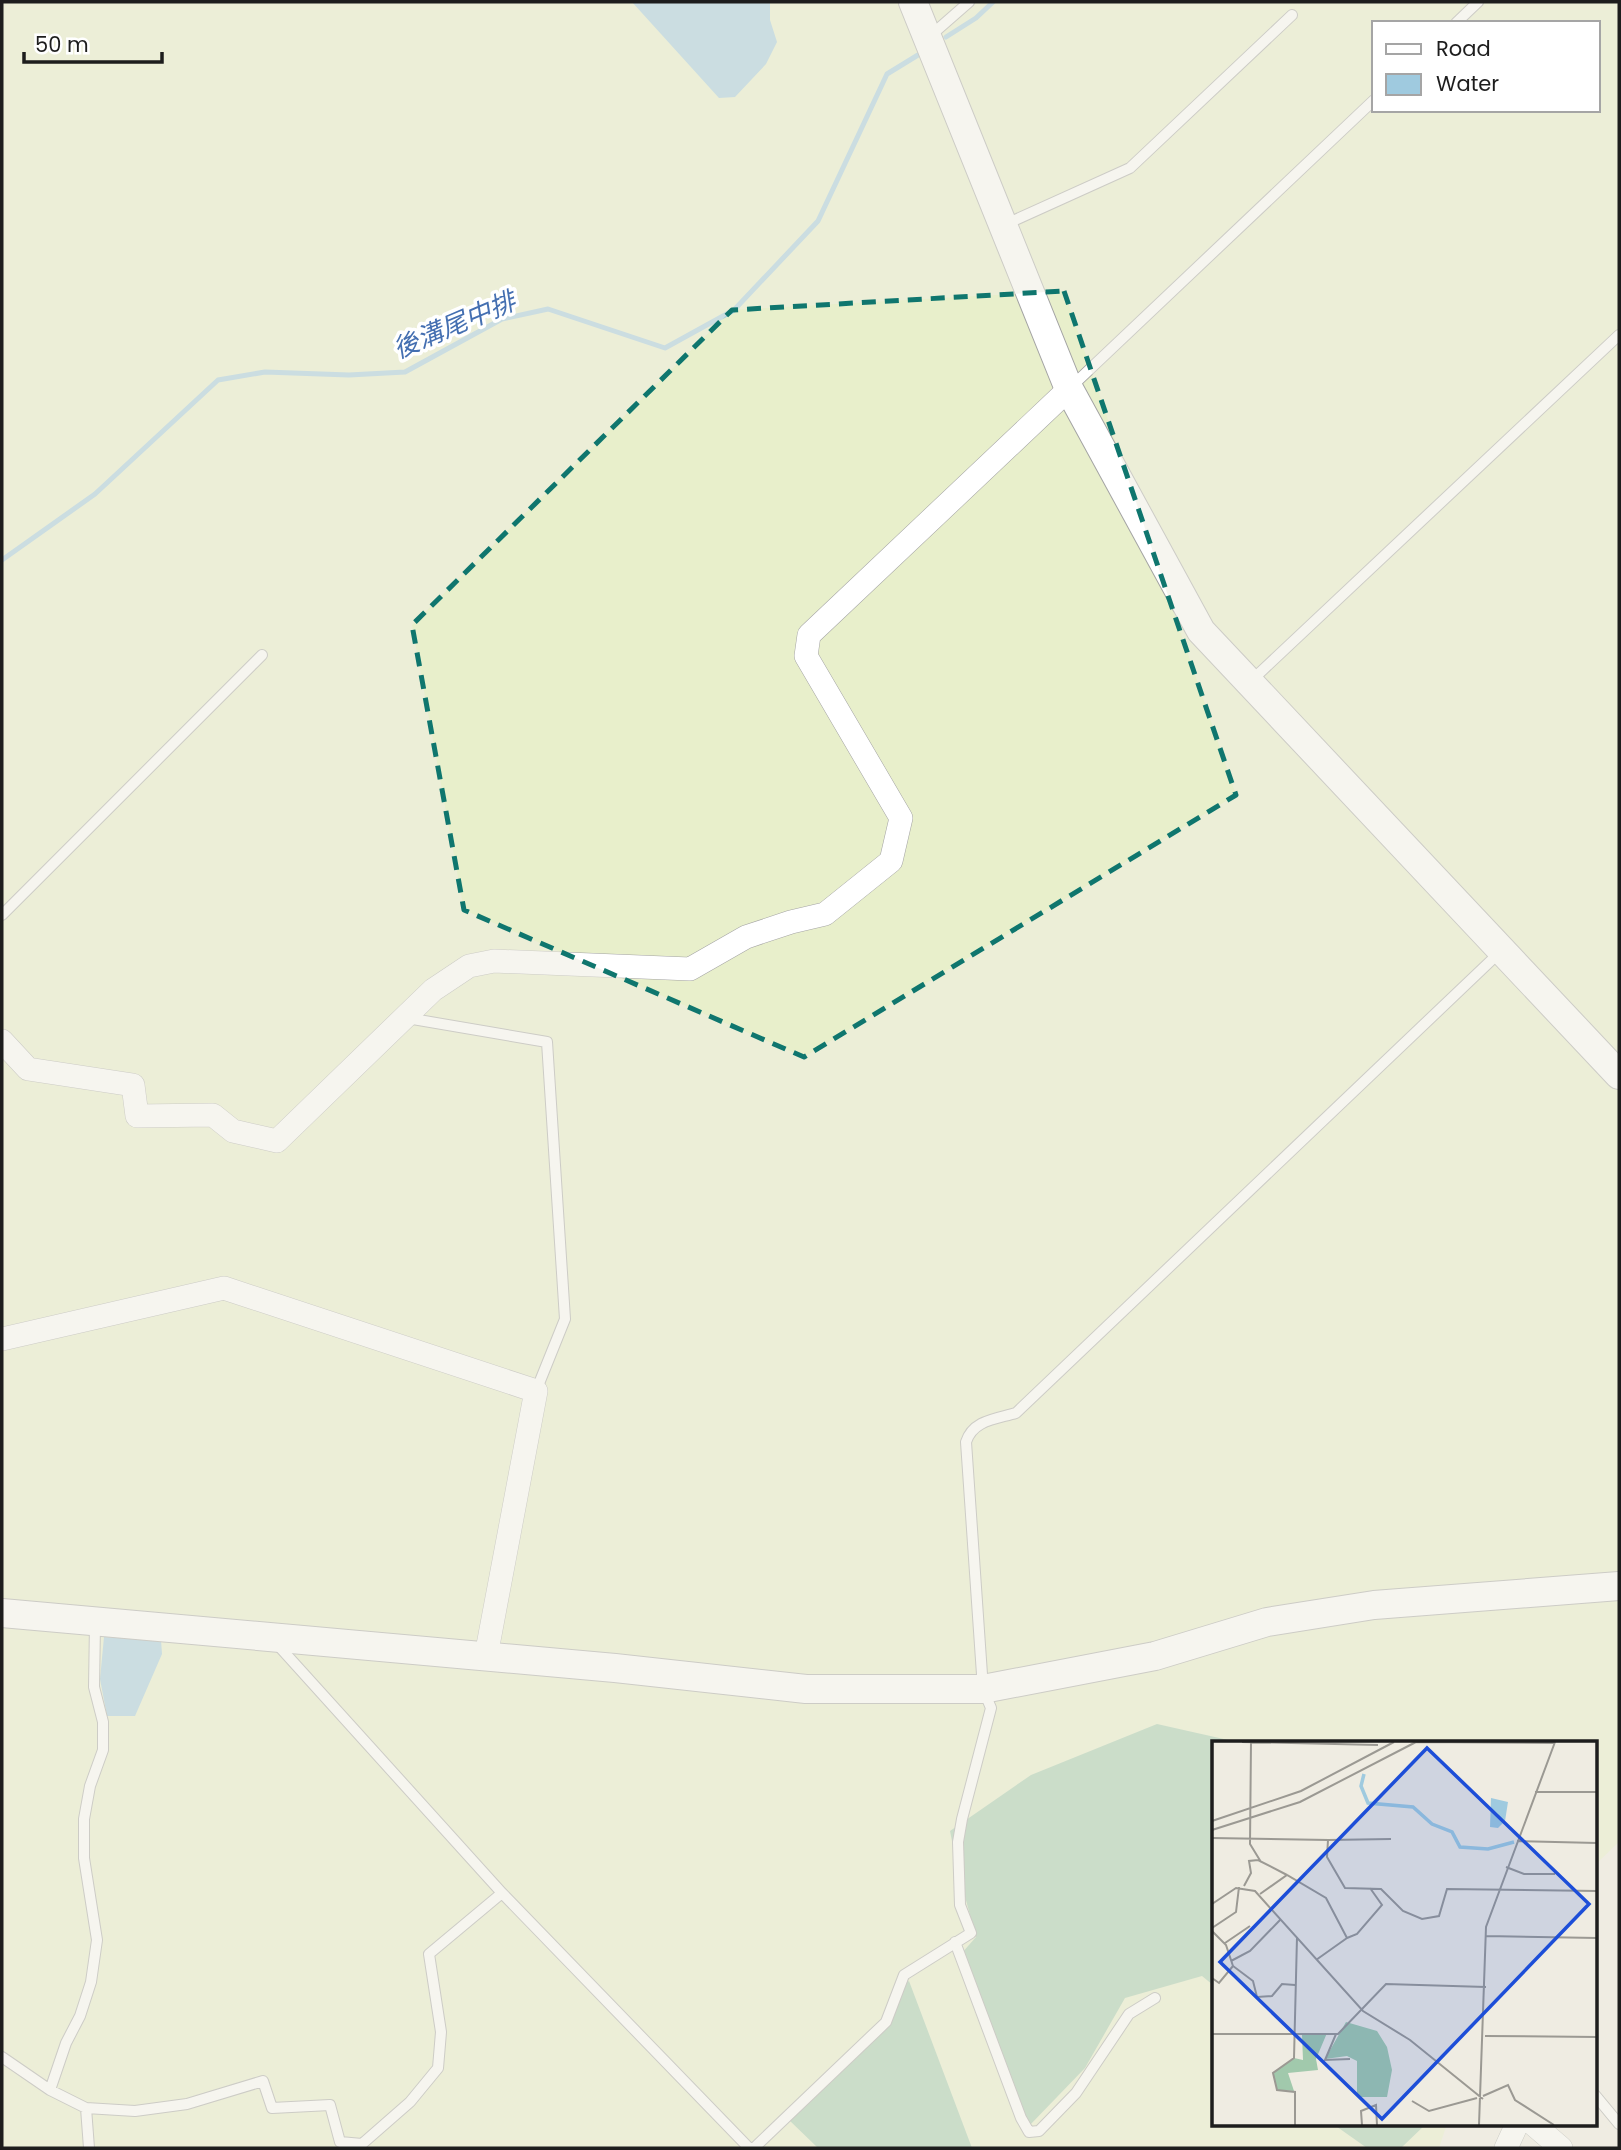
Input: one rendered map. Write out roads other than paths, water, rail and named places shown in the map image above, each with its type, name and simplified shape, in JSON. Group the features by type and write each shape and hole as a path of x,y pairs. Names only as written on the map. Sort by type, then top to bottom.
{"street":[{"path":"914,2 1069,389 1201,631 1619,1075"},
{"path":"2,1041 28,1069 133,1085 137,1116 213,1115 233,1131 277,1141 433,990 469,965 494,961 690,969 746,937 825,914 891,861 901,818 806,656 809,635 1069,389"},
{"path":"2,1339 224,1288 536,1391 486,1656"},
{"path":"2,1613 270,1635 806,1689 983,1689 1154,1656 1267,1622 1374,1605 1619,1586"},
{"path":"1506,2148 1516,2126"},
{"path":"1534,2126 1561,2148"}],"lane":[{"path":"929,37 969,2"},
{"path":"1458,21 1478,2"},
{"path":"1004,225 1129,169 1292,15"},
{"path":"1069,389 1372,102"},
{"path":"1249,683 1619,335"},
{"path":"2,915 262,655"},
{"path":"754,2148 886,2022 904,1975 971,1933 960,1905 958,1842 991,1708 983,1689 966,1442 968,1436 976,1425 1016,1413 1502,950"},
{"path":"404,1017 547,1042 565,1319 536,1391"},
{"path":"50,2090 91,1982 97,1940 84,1858 84,1819 90,1786 103,1749 103,1721 94,1687 95,1622"},
{"path":"270,1635 502,1893 749,2148"},
{"path":"2,2057 50,2090 86,2108 135,2111 187,2104 263,2081 272,2108 330,2105 340,2142 362,2144 410,2102 438,2068 441,2032 429,1954 502,1893"},
{"path":"956,1942 1021,2118 1029,2132 1039,2131 1076,2093 1129,2014 1155,1998"},
{"path":"1596,2096 1619,2124"},
{"path":"86,2108 89,2148"}],"water":[{"path":"632,2 770,2 770,20 777,42 766,64 735,97 719,98"},
{"path":"104,1637 161,1640 162,1654 135,1716 107,1716 100,1679"}],"waterway":[{"name":"後溝尾中排","path":"946,37 976,18 993,2"},
{"name":"後溝尾中排","path":"2,560 95,494 218,380 265,372 349,375 405,372 502,319 548,309 665,348 734,310 818,221 887,74 918,55"}]}
